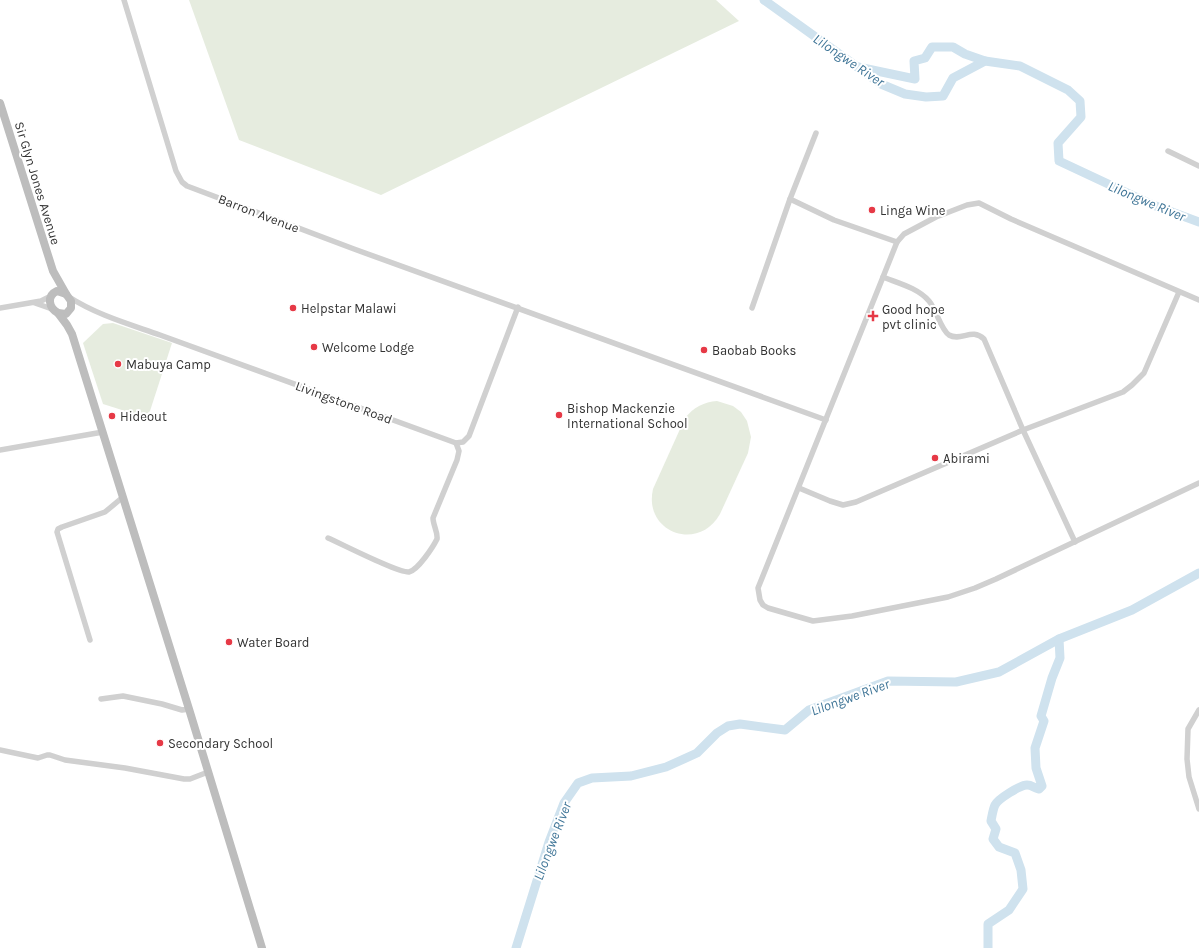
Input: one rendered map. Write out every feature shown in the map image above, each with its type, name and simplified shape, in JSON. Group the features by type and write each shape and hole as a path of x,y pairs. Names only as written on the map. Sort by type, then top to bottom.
{"main road":[{"name":"Sir Glyn Jones Avenue","path":"0,102 53,271"},
{"path":"53,271 72,303 70,310 72,334 262,948"},
{"path":"53,271 50,302 72,334"},
{"path":"51,296 57,291 67,295"},
{"path":"55,311 66,314 70,310"}],"street":[{"name":"Barron Avenue","path":"124,0 176,171 182,182 193,188 346,246 518,307"},
{"path":"752,308 790,199 816,133"},
{"path":"1168,151 1199,166"},
{"path":"790,199 834,220 897,242"},
{"path":"1199,300 979,204 967,204 936,217 904,234 897,242 758,588 758,595 760,600 768,608 806,620 819,621 948,597 975,588 1199,483"},
{"path":"883,277 916,291 928,299 944,330 950,336 957,337 978,334 984,339 1023,430 1075,542"},
{"path":"799,488 843,505 856,502 1023,430 1123,392 1144,373 1179,292"},
{"name":"Livingstone Road","path":"67,295 88,308 456,443"},
{"path":"0,308 45,300 51,296"},
{"path":"32,303 55,311"},
{"path":"328,538 404,572 409,572 415,568 437,539 433,518 457,460 459,451 456,443 463,442 468,436 518,307 826,420"},
{"name":"Livingstone Road","path":"70,310 77,308 88,308"},
{"path":"0,450 103,432"},
{"path":"90,640 57,532 62,527 105,512 123,497"},
{"path":"101,699 123,696 162,704 182,710 189,709"},
{"path":"1199,710 1188,729 1187,759 1189,777 1199,809"},
{"path":"0,750 38,758 50,755 65,760 125,768 184,779 190,779 208,772"}],"shaded area":[{"path":"189,0 716,0 739,21 381,195 239,140"},
{"path":"113,323 172,343 150,411 144,417 103,404 83,343 103,324"},
{"path":"717,401 733,406 741,412 747,421 751,437 748,453 720,514 710,526 699,533 686,535 674,532 664,526 656,517 652,504 653,489 685,418 700,406"}],"waterway":[{"name":"Lilongwe River","path":"764,0 881,84 905,94 926,97 943,96 953,78 985,61 1020,66 1068,90 1080,101 1081,117 1058,143 1059,161 1153,205 1199,222"},
{"path":"858,67 915,79 914,61 925,58 932,47 953,47 965,54 985,61"},
{"name":"Lilongwe River","path":"516,948 549,842 564,803 578,783 592,778 631,776 666,767 697,753 717,733 728,726 740,724 785,730 809,710 888,681 956,682 999,672 1059,639 1132,610 1199,573"},
{"path":"988,948 988,924 1009,910 1023,889 1021,870 1015,853 999,847 993,839 996,829 991,821 994,807 997,802 1005,796 1024,786 1030,785 1039,789 1042,786 1036,768 1035,748 1044,721 1041,716 1052,678 1060,658 1059,639"}],"place":[{"name":"Linga Wine","path":"872,210"},
{"name":"Helpstar Malawi","path":"293,308"},
{"name":"Good hope pvt clinic","path":"873,316"},
{"name":"Welcome Lodge","path":"314,347"},
{"name":"Baobab Books","path":"704,350"},
{"name":"Mabuya Camp","path":"118,364"},
{"name":"Bishop Mackenzie International School","path":"559,415"},
{"name":"Hideout","path":"112,416"},
{"name":"Abirami","path":"935,458"},
{"name":"Water Board","path":"229,642"},
{"name":"Secondary School","path":"160,743"}]}
